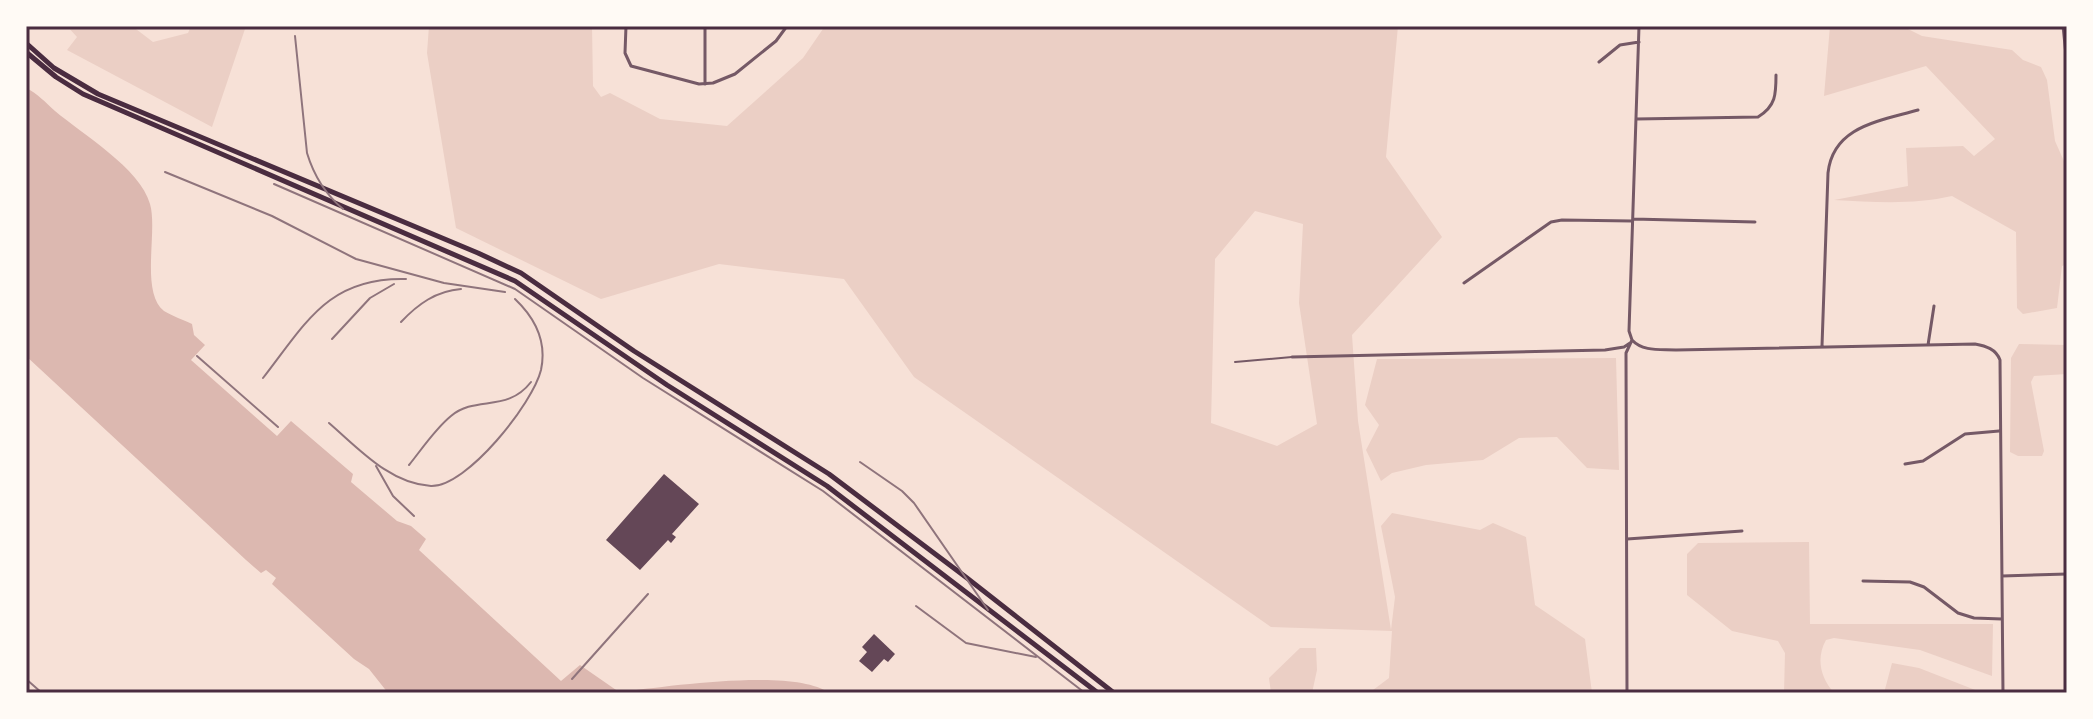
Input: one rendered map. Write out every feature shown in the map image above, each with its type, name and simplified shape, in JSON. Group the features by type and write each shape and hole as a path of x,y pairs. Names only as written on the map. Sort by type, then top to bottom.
{"main road":[{"path":"26,43 54,68 98,94 521,273 634,351 829,474 1114,693"},
{"path":"26,52 83,94 515,281 667,385 827,486 1098,693"}],"street":[{"path":"626,26 625,53 631,66 705,84 735,74 776,41 787,26"},
{"path":"705,26 705,84"},
{"path":"1639,26 1629,331 1638,346 1649,349 1975,344 1991,349 2000,360 2003,693"},
{"path":"2063,26 2067,64"},
{"path":"1599,62 1620,45 1639,42"},
{"path":"1636,119 1758,117 1775,100 1776,75"},
{"path":"1822,346 1828,173 1833,154 1844,137 1856,129 1918,110"},
{"path":"1464,283 1551,222 1755,222"},
{"path":"1928,345 1934,306"},
{"path":"1292,357 1605,350 1624,347 1632,340"},
{"path":"1627,693 1626,353 1632,340"},
{"path":"1905,464 1923,461 1965,434 1999,431"},
{"path":"1627,539 1742,531"},
{"path":"2002,576 2067,574"},
{"path":"1863,581 1910,582 1924,587 1952,611 1967,617 2002,619"}],"lane":[{"path":"1235,362 1292,357"}],"shaded area":[{"path":"67,26 132,26 153,42 188,33 191,26 246,26 212,127 67,50 77,37"},
{"path":"429,26 592,26 593,86 601,97 610,93 660,119 727,126 803,58 825,26 1398,26 1386,157 1442,237 1352,335 1358,421 1391,630 1395,597 1381,526 1392,513 1480,530 1493,523 1526,537 1535,605 1585,639 1592,693 1369,693 1389,678 1392,631 1271,627 914,377 844,279 719,264 601,299 456,228 427,53","holes":["1255,211 1303,224 1299,303 1317,424 1277,446 1211,423 1215,259"]},
{"path":"1830,26 1902,26 1922,36 2012,50 2023,60 2041,67 2047,80 2055,141 2067,168 2067,264 2062,266 2057,308 2023,314 2017,308 2016,232 1952,196 1908,202 1834,200 1908,186 1906,148 1963,146 1974,156 1995,139 1926,66 1824,96"},
{"path":"26,88 123,165 144,191 152,216 153,290 164,311 192,324 194,335 205,345 191,360 277,436 291,421 353,474 351,482 397,521 411,526 426,539 419,550 561,681 580,665 619,692 759,680 812,685 829,693 388,693 369,669 272,584 276,578 266,570 261,573 246,560 26,356"},
{"path":"2019,344 2067,345 2067,374 2034,376 2031,382 2044,451 2042,456 2018,456 2010,452 2011,358"},
{"path":"1616,358 1619,470 1587,468 1557,437 1519,438 1483,460 1426,465 1392,473 1381,481 1366,450 1379,425 1365,405 1377,359"},
{"path":"1809,542 1810,624 1993,624 1992,676 1920,650 1834,638 1826,640 1820,660 1825,680 1834,693 1784,693 1785,653 1778,641 1732,631 1687,595 1687,554 1698,543"},
{"path":"1300,648 1316,648 1317,670 1312,693 1271,693 1269,678"},
{"path":"1892,663 1919,668 1983,693 1884,693"}],"building":[{"path":"664,474 699,504 672,534 676,537 671,543 668,540 640,570 606,540"},
{"path":"874,634 895,654 888,662 884,659 872,672 859,661 867,652 862,647"}],"railway":[{"path":"295,36 307,153 321,184 343,209"},
{"path":"165,172 272,216 356,259 444,283 505,292"},
{"path":"274,184 515,289 643,378 823,491 1085,693"},
{"path":"263,378 307,322 338,295 379,280 406,279"},
{"path":"332,339 370,298 394,284"},
{"path":"401,322 428,300 443,292 461,289"},
{"path":"329,423 376,463 402,479 431,486 446,483 462,473 480,458 512,421 526,402 541,370 542,350 538,331 515,299"},
{"path":"197,356 278,427"},
{"path":"409,465 451,416 471,406 512,397 531,382"},
{"path":"860,462 914,503 988,610"},
{"path":"376,466 393,496 414,516"},
{"path":"572,679 648,594"},
{"path":"916,606 966,643 1036,657"},
{"path":"26,679 42,693"}]}
